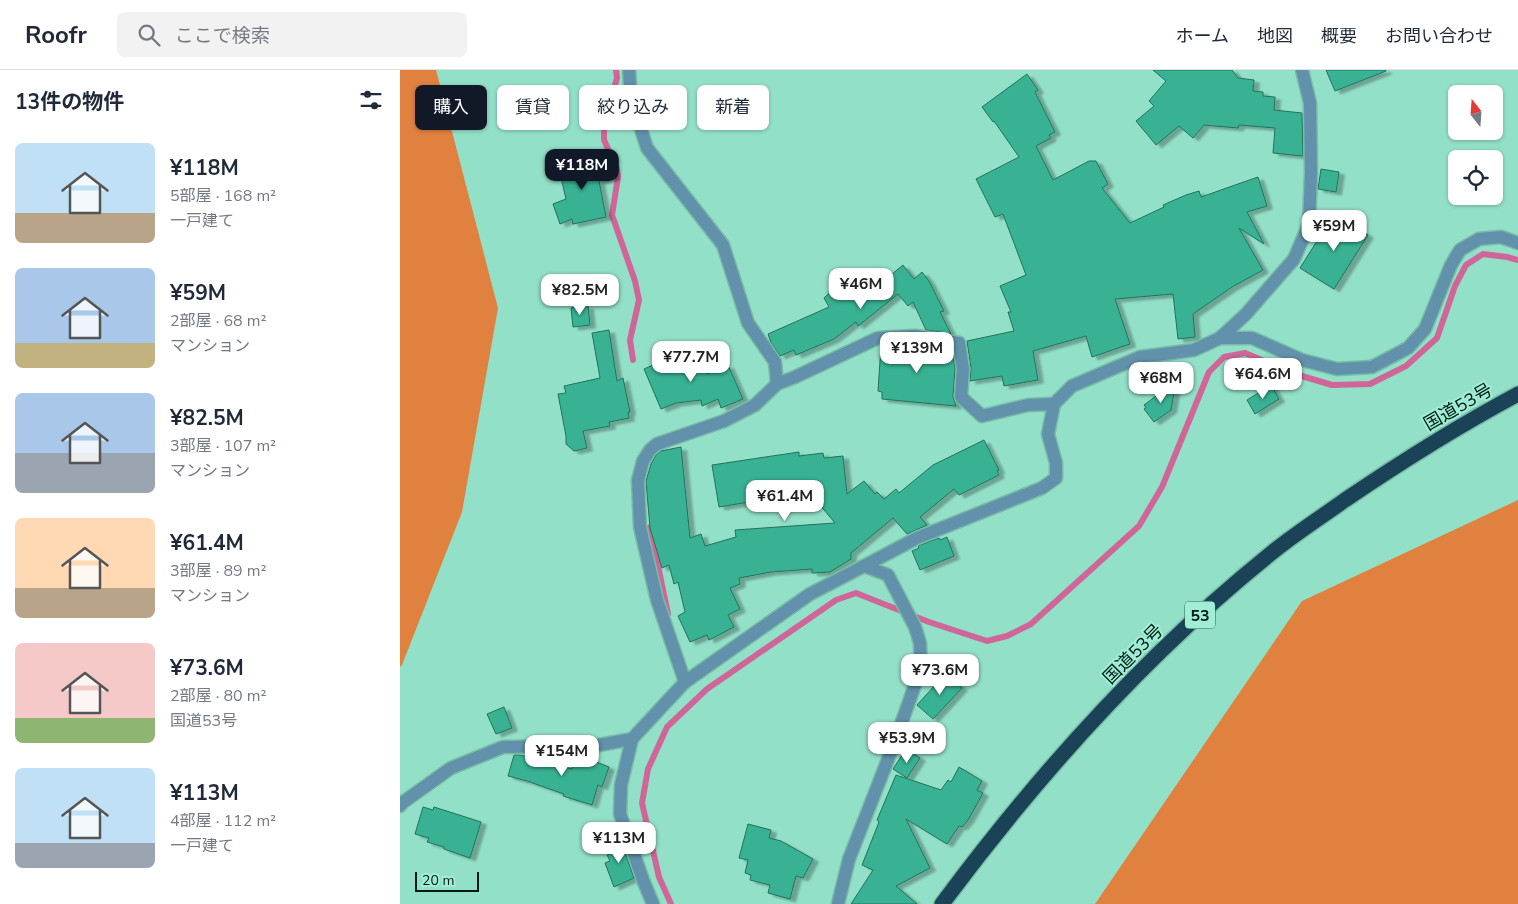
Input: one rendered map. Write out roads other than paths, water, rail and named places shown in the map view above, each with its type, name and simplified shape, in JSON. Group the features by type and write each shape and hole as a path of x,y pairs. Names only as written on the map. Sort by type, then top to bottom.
{"highway":[{"name":"国道53号","path":"942,904 1041,778 1151,661 1210,605 1270,554 1352,496 1445,436 1518,394"}],"street":[{"path":"629,70 631,98 647,148 723,245 748,323 775,362 776,384"},
{"path":"653,904 620,814 621,785 632,739 685,682 810,594 917,538 1042,488 1056,478 1056,463 1048,434 1054,404 1072,386 1140,357 1194,350 1220,338 1246,314 1294,259 1309,224 1311,173 1310,104 1302,70"},
{"path":"1220,338 1252,338 1302,360 1338,369 1372,367 1408,348 1425,329 1451,265 1460,250 1479,238 1501,237 1518,243"},
{"path":"685,682 657,600 640,527 638,480 643,461 650,450 657,444 724,421 755,405 776,384 878,338 916,336 958,343 963,369 961,397 982,416 1028,405 1054,404"},
{"path":"838,904 848,859 894,744 921,668 920,643 915,627 898,592 888,575 864,566"},
{"path":"400,806 451,768 503,747 599,745 632,739"}],"waterway":[{"path":"616,70 617,78 604,124 604,140 617,169 618,177 612,215 635,281 639,300 630,340 633,360"},
{"path":"671,904 659,877 642,803 648,769 667,727 707,689 836,600 856,593 929,622 987,641 1007,636 1031,624 1139,526 1162,487 1209,372 1224,357 1245,353 1295,374 1332,385 1370,384 1406,366 1437,338 1455,286 1466,265 1483,254 1518,260"},
{"path":"650,527 668,614"}]}
